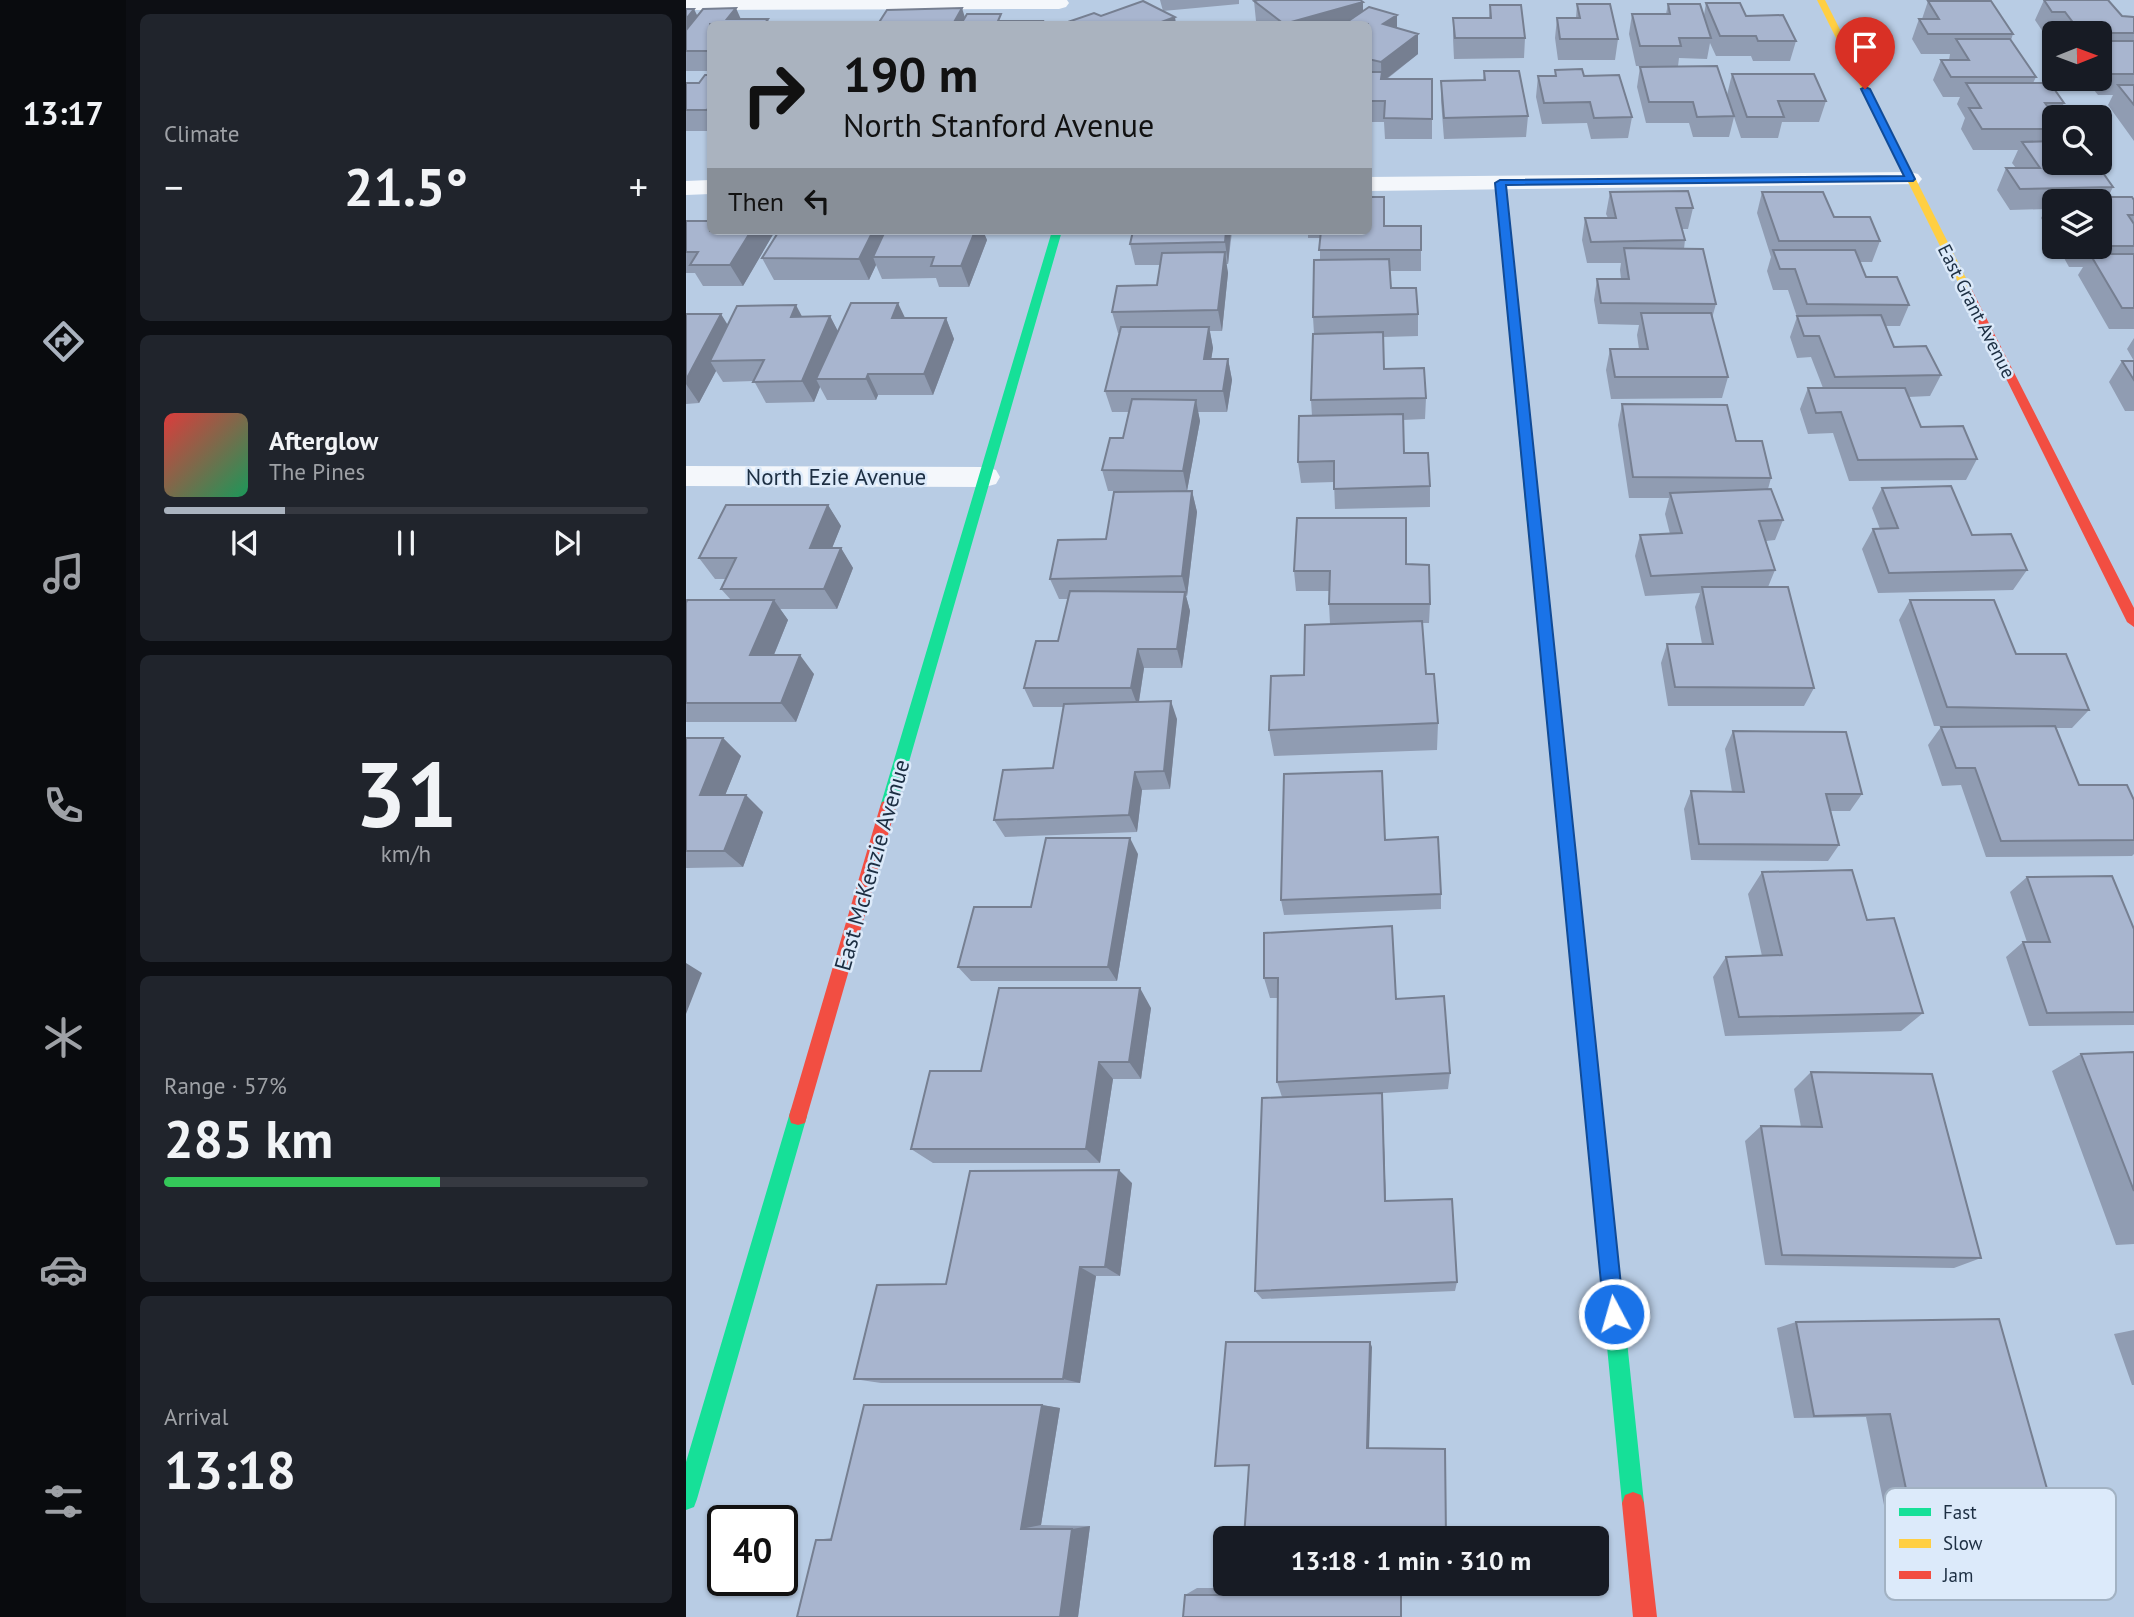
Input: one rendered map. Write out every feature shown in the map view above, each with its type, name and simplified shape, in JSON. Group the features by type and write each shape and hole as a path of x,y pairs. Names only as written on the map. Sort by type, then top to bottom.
{"street":[{"name":"East Grant Avenue","path":"1821,0 2134,622"},
{"path":"686,4 1059,3"},
{"path":"847,21 858,4"},
{"path":"1372,184 1910,179"},
{"path":"1500,183 1644,1617"},
{"path":"686,187 707,187"},
{"name":"East McKenzie Avenue","path":"686,1499 1057,235"},
{"name":"North Ezie Avenue","path":"686,476 985,477"}],"building":[{"path":"2044,0 2108,0 2122,16 2134,17 2134,33 2112,33 2112,21 2072,21 2065,12 2052,12"},
{"path":"1143,1 1175,17 1164,21 1071,21 1094,13 1101,16"},
{"path":"1254,1 1363,2 1295,21 1280,21"},
{"path":"1928,1 1991,1 2013,34 1928,34 1919,19 1939,19"},
{"path":"1706,3 1740,3 1746,16 1783,15 1796,41 1758,41 1756,36 1720,36"},
{"path":"1577,4 1610,4 1618,39 1560,39 1557,18 1580,18"},
{"path":"1668,4 1700,4 1711,38 1679,38 1681,46 1640,46 1632,14 1670,14"},
{"path":"1490,5 1521,5 1525,38 1455,38 1453,18 1491,18"},
{"path":"1369,7 1397,15 1383,24 1418,34 1381,62 1372,60 1372,21 1348,21"},
{"path":"736,8 727,19 768,19 707,21 707,51 686,51 686,30 703,9"},
{"path":"962,8 955,21 880,21 887,10"},
{"path":"686,9 694,9 686,19"},
{"path":"967,14 1001,14 998,21 963,21"},
{"path":"1956,39 2010,39 2036,77 1951,77 1941,60 1969,60"},
{"path":"2112,41 2134,41 2134,74 2112,74"},
{"path":"1717,66 1734,116 1697,117 1693,102 1649,102 1640,67"},
{"path":"1582,69 1584,76 1619,75 1632,117 1594,118 1590,102 1544,103 1538,76 1556,76 1555,70"},
{"path":"1484,71 1519,71 1528,116 1444,118 1441,81 1485,80"},
{"path":"1372,72 1382,72 1381,79 1432,79 1432,119 1384,118 1385,101 1372,101"},
{"path":"1732,74 1814,74 1826,101 1778,101 1784,117 1747,117"},
{"path":"707,75 707,110 686,110 686,83 699,83"},
{"path":"1966,83 2042,83 2042,91 2056,91 2064,103 2042,105 2042,129 1982,129 1969,108 1981,108"},
{"path":"2118,85 2134,85 2134,105"},
{"path":"2042,141 2042,175 2104,175 2113,187 2020,189 2006,168 2040,168 2022,142"},
{"path":"1688,191 1693,208 1676,208 1685,240 1591,242 1585,218 1616,218 1610,192"},
{"path":"1762,192 1823,192 1834,217 1870,217 1880,241 1779,241"},
{"path":"1372,197 1384,197 1384,226 1421,226 1421,250 1319,250 1321,235 1372,235"},
{"path":"2112,197 2132,197 2134,200 2134,215 2128,215 2134,224 2134,246 2112,246"},
{"path":"686,221 707,221 707,235 749,235 730,265 690,265 698,252 686,252"},
{"path":"776,235 871,235 859,259 762,258"},
{"path":"883,235 973,235 961,266 931,266 934,257 873,257"},
{"path":"1132,235 1226,235 1225,242 1130,244"},
{"path":"1624,248 1703,249 1716,304 1601,303 1597,279 1629,279"},
{"path":"1773,250 1855,250 1866,277 1897,277 1909,305 1807,304 1795,269 1780,269"},
{"path":"1225,252 1218,310 1112,312 1117,286 1157,285 1162,253"},
{"path":"2112,254 2134,254 2134,308 2122,308 2093,259 2112,259"},
{"path":"1389,259 1391,288 1416,288 1418,314 1313,317 1314,260"},
{"path":"851,303 898,303 892,318 946,318 924,374 868,374 866,379 816,379"},
{"path":"796,305 791,317 830,316 802,381 753,382 764,360 710,361 737,306"},
{"path":"1641,313 1711,313 1728,377 1615,377 1610,349 1648,349"},
{"path":"686,314 721,314 686,380"},
{"path":"1881,315 1894,347 1926,346 1941,375 1835,377 1819,336 1804,336 1797,316"},
{"path":"1121,327 1209,327 1204,359 1228,359 1223,391 1105,391"},
{"path":"1383,332 1384,369 1424,368 1426,398 1311,400 1313,334"},
{"path":"2122,361 2134,361 2134,380"},
{"path":"1808,388 1905,388 1921,427 1963,426 1977,459 1858,460 1841,412 1816,413"},
{"path":"1132,399 1196,400 1183,471 1102,470 1110,438 1123,438"},
{"path":"1622,404 1727,405 1736,441 1762,441 1771,478 1633,477"},
{"path":"1403,414 1404,453 1428,453 1430,486 1334,489 1334,461 1298,462 1299,416"},
{"path":"1951,486 1972,535 2011,534 2027,570 1889,573 1873,529 1898,528 1882,488"},
{"path":"1771,489 1783,520 1759,521 1775,570 1651,576 1640,535 1682,533 1670,493"},
{"path":"1192,491 1182,576 1050,579 1058,540 1106,539 1114,492"},
{"path":"726,505 828,505 810,548 841,548 824,589 721,589 736,558 699,558"},
{"path":"1297,518 1406,518 1406,564 1429,565 1430,604 1329,604 1330,571 1294,571"},
{"path":"1702,587 1788,587 1814,688 1675,687 1667,644 1713,644"},
{"path":"1070,591 1185,592 1177,649 1138,649 1131,688 1024,688 1036,641 1058,641"},
{"path":"687,600 774,600 750,655 800,655 781,703 686,703"},
{"path":"1910,600 1994,600 2016,654 2066,654 2089,710 1947,707"},
{"path":"1422,621 1426,674 1434,674 1438,723 1269,730 1271,676 1304,675 1305,625"},
{"path":"1171,701 1164,771 1135,772 1129,815 994,820 1003,770 1053,768 1064,704"},
{"path":"2055,726 2079,785 2127,785 2134,800 2134,840 2001,841 1975,768 1956,768 1941,727"},
{"path":"1733,731 1846,732 1862,794 1826,794 1839,845 1699,844 1691,791 1744,792"},
{"path":"686,738 723,738 700,795 746,795 724,851 686,851"},
{"path":"1382,771 1385,840 1438,837 1441,894 1281,900 1284,774"},
{"path":"1046,838 1130,838 1108,967 958,967 974,907 1031,907"},
{"path":"1852,870 1867,920 1894,918 1923,1013 1739,1017 1726,957 1782,955 1762,872"},
{"path":"2112,876 2134,929 2134,1012 2047,1013 2023,942 2050,942 2027,877"},
{"path":"1392,926 1396,999 1444,996 1450,1073 1277,1082 1278,978 1264,978 1264,933"},
{"path":"999,988 1140,988 1129,1062 1099,1062 1086,1149 911,1149 930,1071 981,1071"},
{"path":"2134,1052 2134,1191 2081,1054"},
{"path":"1811,1072 1932,1074 1981,1258 1782,1255 1761,1126 1822,1127"},
{"path":"1382,1093 1385,1201 1452,1199 1457,1282 1255,1291 1262,1098"},
{"path":"1119,1170 1105,1267 1080,1267 1063,1379 854,1379 877,1285 946,1284 970,1171"},
{"path":"1999,1319 2047,1488 1906,1488 1890,1414 1814,1416 1796,1322"},
{"path":"1226,1342 1370,1342 1367,1448 1445,1449 1446,1526 1245,1526 1249,1465 1215,1466"},
{"path":"864,1405 1042,1405 1021,1529 1072,1529 1060,1617 797,1617 816,1540 831,1540"},
{"path":"1185,1595 1401,1596 1401,1617 1183,1617"}],"traffic: fast":[{"path":"1500,183 1534,522"},
{"path":"888,807 1056,235"},
{"path":"1590,1075 1633,1503"},
{"path":"686,1499 798,1116"}],"traffic: slow":[{"path":"1821,0 1967,290"},
{"path":"1534,522 1590,1075"}],"traffic: jam":[{"path":"1967,290 2134,622"},
{"path":"798,1116 888,807"},
{"path":"1633,1503 1645,1617"}],"route":[{"path":"1614,1314 1500,183 1910,179 1865,89"}]}
